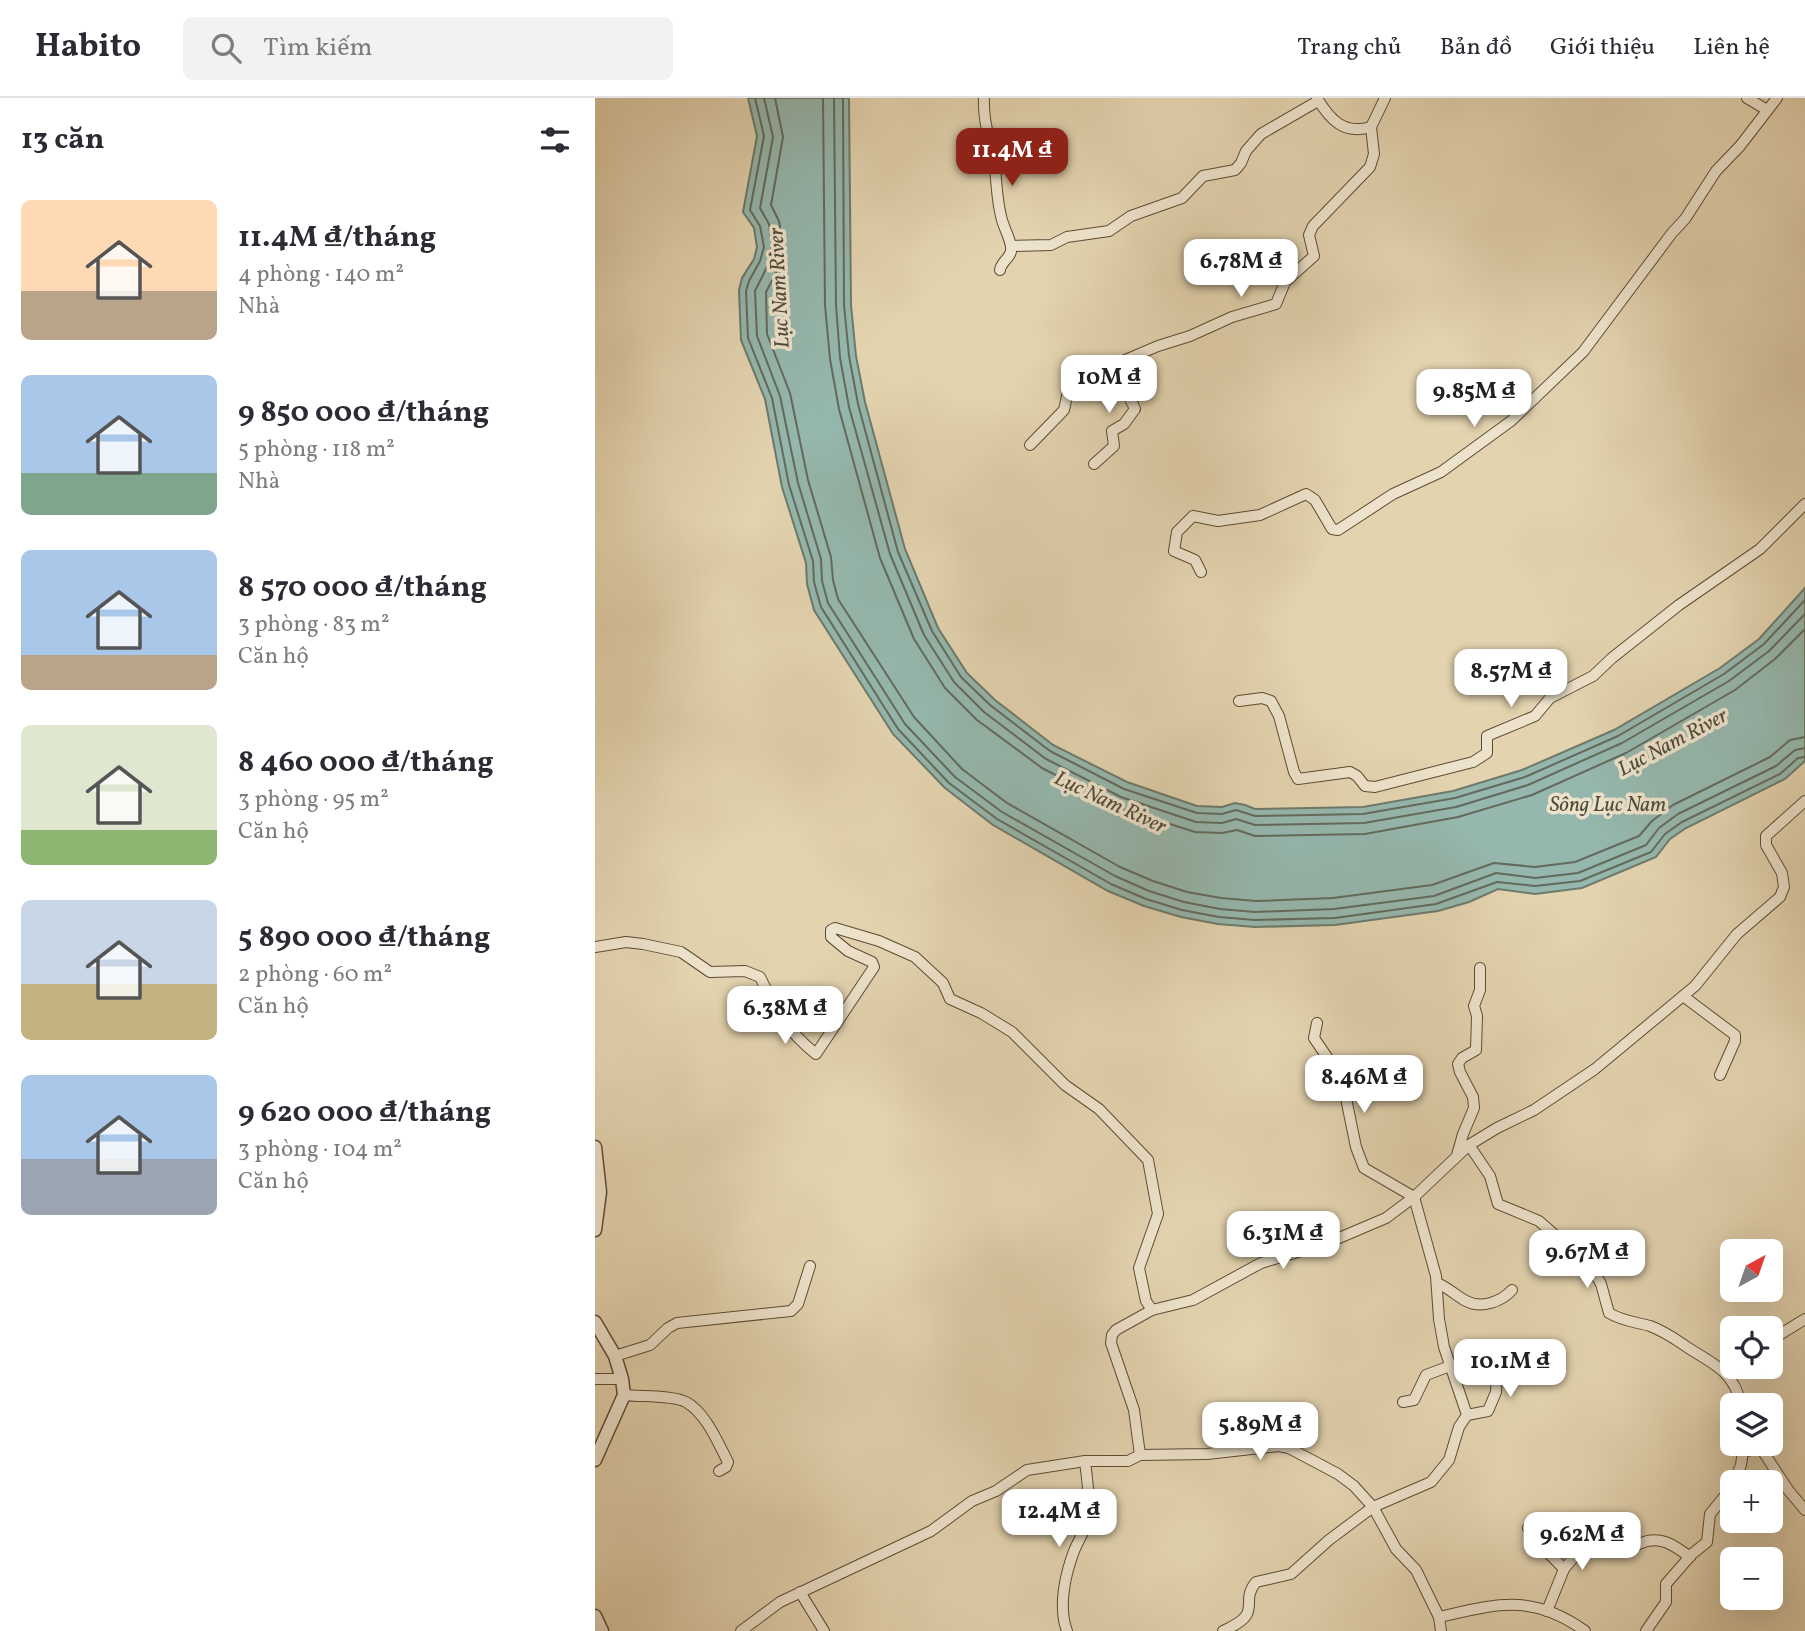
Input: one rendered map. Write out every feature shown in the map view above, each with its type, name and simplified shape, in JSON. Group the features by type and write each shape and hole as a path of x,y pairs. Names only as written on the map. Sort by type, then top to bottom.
{"street":[{"path":"984,98 986,130 993,156 1001,218 1011,246 1011,254 1000,270"},
{"path":"1030,445 1064,410 1067,396 1114,365 1232,317 1276,304 1285,282 1314,256 1309,235 1313,226 1370,167 1374,154 1371,127 1385,98"},
{"path":"1747,98 1767,110"},
{"path":"1201,572 1195,560 1174,551 1177,532 1193,516 1218,521 1260,515 1306,494 1315,500 1332,529 1338,530 1393,494 1441,472 1511,421 1583,352 1685,219 1716,172 1777,98"},
{"path":"1011,246 1051,245 1067,237 1109,231 1131,216 1182,198 1203,176 1235,170 1246,151 1261,134 1317,99 1325,111 1343,127 1353,130 1371,127"},
{"path":"1094,464 1114,446 1112,431 1125,424 1135,409 1114,365"},
{"path":"1239,701 1262,698 1271,701 1279,716 1294,772 1299,779 1350,772 1365,786 1375,787 1472,762 1487,753 1487,736 1535,716 1550,698 1593,676 1679,605 1760,549 1805,503"},
{"path":"1140,1455 1134,1409 1111,1339 1116,1330 1152,1310 1193,1300 1271,1259 1325,1244 1386,1218 1414,1197 1469,1145 1534,1110 1595,1069 1683,996 1700,980 1737,934 1780,897 1784,887 1782,873 1766,845 1766,836 1805,801"},
{"path":"595,947 626,942 643,944 681,952 710,972 754,973 759,977 782,1020 804,1045 816,1054 874,967 872,962 838,945 831,937 831,929 879,941 909,953 943,983 950,999 992,1019 1025,1043 1065,1085 1099,1109 1148,1160 1158,1214 1139,1268 1146,1301 1152,1310"},
{"path":"1457,1155 1474,1108 1473,1097 1458,1065 1462,1058 1476,1050 1477,1016 1474,1006 1480,990 1480,968"},
{"path":"1683,996 1735,1035 1735,1041 1720,1075"},
{"path":"1317,1023 1314,1038 1342,1079 1361,1163 1370,1172 1414,1197 1437,1283 1439,1319 1450,1366 1467,1415"},
{"path":"1469,1145 1490,1176 1498,1204 1539,1222 1590,1261 1601,1284 1609,1313 1671,1335 1720,1369"},
{"path":"595,1147 600,1192 595,1230"},
{"path":"615,1356 650,1345 677,1323 791,1311 798,1304 810,1266"},
{"path":"1437,1283 1471,1303 1500,1301 1512,1290"},
{"path":"1783,1333 1805,1319"},
{"path":"595,1322 615,1356 624,1395 595,1460"},
{"path":"1223,1631 1247,1617 1251,1590 1256,1582 1291,1574 1329,1540 1374,1507 1426,1486 1438,1476 1449,1460 1459,1427 1467,1415 1488,1411 1496,1392 1497,1366 1504,1360 1524,1362 1548,1374"},
{"path":"1403,1402 1413,1400 1426,1375 1450,1366"},
{"path":"595,1379 622,1379"},
{"path":"624,1395 677,1400 690,1405 708,1426 728,1462 726,1467 719,1471"},
{"path":"741,1631 780,1602 931,1531 972,1501 996,1491 1027,1470 1085,1461 1122,1462 1140,1455 1207,1454 1279,1446 1289,1448 1345,1477 1374,1507 1396,1549 1420,1577 1439,1616 1441,1631"},
{"path":"1766,1456 1805,1510"},
{"path":"1067,1631 1062,1612 1064,1592 1073,1554 1087,1523 1085,1461"},
{"path":"1646,1631 1666,1602 1666,1584 1707,1542 1710,1514 1720,1501"},
{"path":"1547,1611 1564,1569 1584,1544 1578,1533 1587,1520"},
{"path":"1528,1528 1564,1569"},
{"path":"1640,1544 1657,1539 1690,1557"},
{"path":"800,1592 824,1631"},
{"path":"1439,1616 1509,1603 1547,1611 1565,1618 1585,1631"},
{"path":"595,1616 602,1631"}],"water":[{"name":"Sông Lục Nam","path":"748,98 849,98 851,305 856,356 865,402 905,549 938,628 967,673 995,700 1053,745 1127,782 1197,806 1222,807 1235,803 1255,809 1363,807 1453,791 1522,770 1614,730 1720,668 1759,639 1805,588 1805,761 1785,779 1686,828 1670,839 1656,857 1582,888 1535,894 1498,889 1469,902 1438,911 1335,925 1255,927 1181,917 1108,891 993,825 945,788 893,734 814,610 807,584 806,563 782,487 765,399 741,340 739,290 757,247 754,228 743,212 757,136"}],"water label":[{"name":"Lục Nam River","path":"780,288"},
{"name":"Lục Nam River","path":"1673,743"},
{"name":"Lục Nam River","path":"1110,803"}]}
